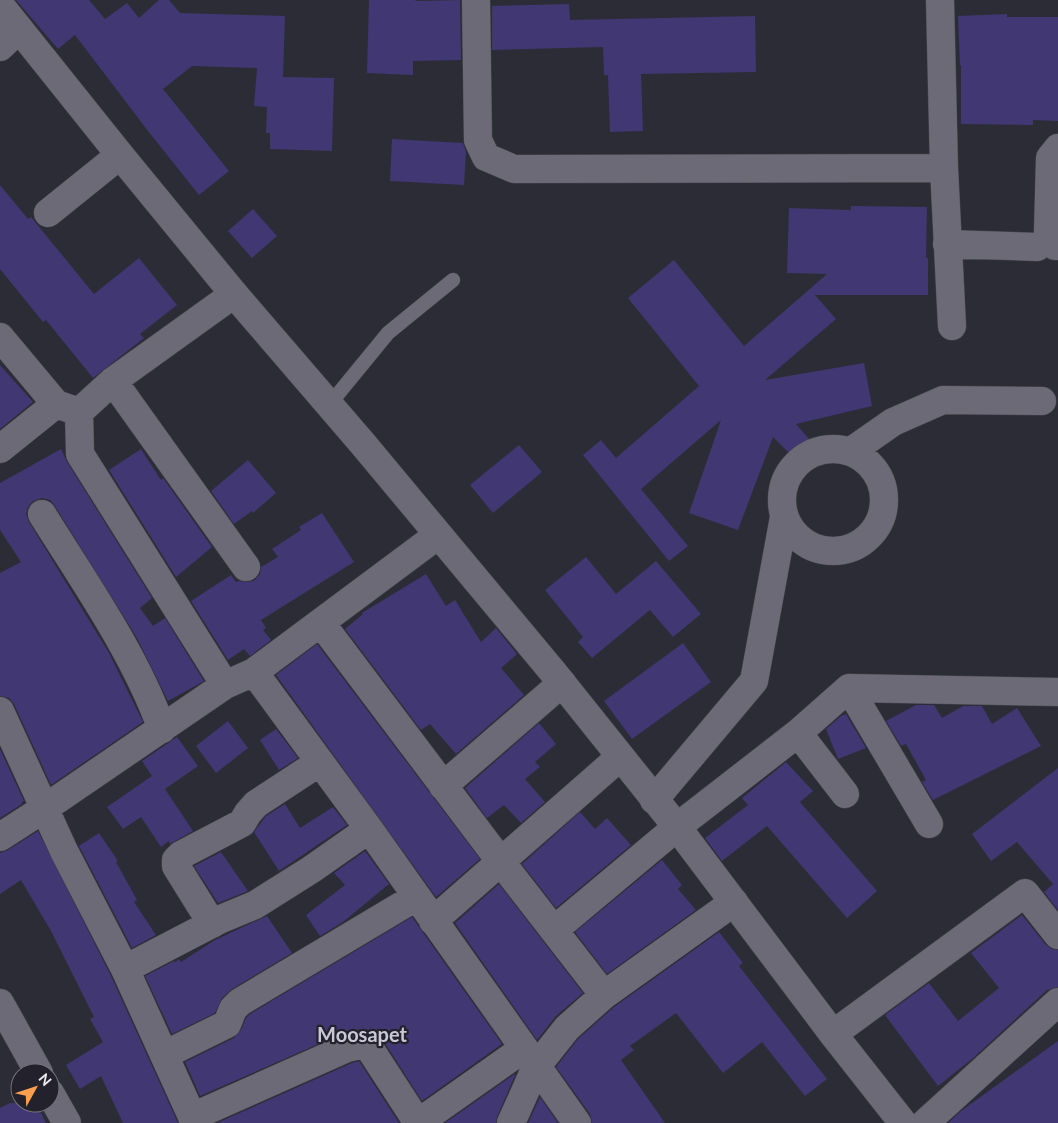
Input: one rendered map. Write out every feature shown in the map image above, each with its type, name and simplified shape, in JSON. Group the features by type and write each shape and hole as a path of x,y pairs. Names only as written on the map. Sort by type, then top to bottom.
{"street":[{"path":"476,0 478,140 486,158 514,169 944,168"},
{"path":"940,0 944,168 952,326"},
{"path":"0,5 10,38 120,155 234,294 329,404 562,683 677,827 833,1034 903,1123"},
{"path":"947,244 1056,246 1050,239 1048,231 1050,158 1058,148"},
{"path":"48,213 120,155"},
{"path":"0,449 113,381 234,294"},
{"path":"1,340 68,408 80,454 225,685"},
{"path":"113,381 246,567"},
{"path":"850,452 893,422 943,400 1042,401"},
{"path":"834,449 850,452 865,460 877,473 883,490 884,508 878,524 868,538 853,548 836,552 819,550 804,543 792,531 784,516 781,501 782,493 791,470 803,458 817,451 834,449"},
{"path":"42,514 115,632 151,700 162,729"},
{"path":"654,800 754,681 784,516"},
{"path":"0,837 225,685 254,672 438,535"},
{"path":"321,622 443,786 604,994"},
{"path":"254,672 577,1123"},
{"path":"443,786 562,683"},
{"path":"554,930 677,827 798,733 849,688 1058,692"},
{"path":"849,688 929,824"},
{"path":"0,711 64,851 126,969 194,1120 347,1048 364,1044 368,1046 418,1123 530,1058 567,1028 604,994 734,902"},
{"path":"798,733 845,794"},
{"path":"433,921 620,757"},
{"path":"212,924 176,866 176,860 242,823 256,804 320,762"},
{"path":"126,969 212,924 255,905 312,869 368,829"},
{"path":"833,1034 1025,893 1058,935"},
{"path":"164,1055 227,1024 233,1009 240,1002 416,897"},
{"path":"925,1123 1058,1002"},
{"path":"0,1003 33,1063"},
{"path":"510,1123 530,1058"},
{"path":"60,1111 67,1123"}],"lane":[{"path":"329,404 388,333 453,280"}],"building":[{"path":"16,0 89,0 105,19 127,3 139,18 159,0 169,0 180,13 285,16 283,77 334,78 332,151 270,149 270,133 266,133 267,107 254,106 257,68 192,66 163,89 229,171 199,195 75,35 58,49"},
{"path":"369,0 460,0 461,60 413,61 413,75 367,73"},
{"path":"569,4 570,20 755,16 756,72 641,74 643,131 610,132 608,75 604,75 603,47 492,50 492,6"},
{"path":"1007,14 1007,17 1058,17 1058,121 1033,120 1033,125 961,124 961,65 958,16"},
{"path":"392,139 463,143 466,152 464,185 390,181"},
{"path":"0,185 28,219 31,217 94,294 139,258 177,305 140,334 144,338 93,378 46,320 43,322 0,269"},
{"path":"851,206 927,207 926,258 928,258 928,295 815,295 836,319 765,380 864,363 872,406 796,424 809,439 792,456 773,437 738,530 689,513 721,420 641,489 688,546 669,561 583,455 601,440 616,458 699,386 628,298 674,260 744,346 827,274 787,273 789,208 851,210"},
{"path":"253,209 277,236 252,258 228,231"},
{"path":"0,365 33,402 0,429"},
{"path":"519,445 542,472 493,513 470,485"},
{"path":"61,449 67,462 152,598 140,608 153,626 165,618 204,681 168,701 137,638 55,506 50,500 42,498 33,501 28,507 26,514 29,522 109,653 143,722 51,785 14,704 9,698 0,696 0,573 21,562 0,530 0,483"},
{"path":"141,449 161,480 163,478 212,547 176,577 109,470"},
{"path":"248,460 276,493 253,513 252,511 234,524 211,491"},
{"path":"322,513 354,562 261,620 266,628 263,630 271,640 250,656 244,649 228,660 191,601 231,575 236,582 255,580 260,574 261,567 278,557 272,549 301,530 299,527"},
{"path":"586,557 616,594 656,561 701,614 673,637 650,610 592,658 578,642 583,637 545,590"},
{"path":"426,574 446,606 455,600 481,642 496,628 517,654 501,668 524,695 456,754 430,724 421,730 345,629 362,613"},
{"path":"683,643 711,682 632,739 604,701"},
{"path":"317,644 480,859 436,897 276,675"},
{"path":"916,705 934,705 942,718 963,706 982,706 992,724 1017,708 1041,746 933,800 922,782 926,780 906,744 901,746 886,721"},
{"path":"846,714 866,748 838,759 826,729"},
{"path":"228,721 248,748 216,773 196,746"},
{"path":"539,723 556,744 535,762 540,767 525,779 545,802 521,823 504,805 487,818 465,788"},
{"path":"276,729 298,758 279,770 260,740"},
{"path":"177,737 198,766 165,789 193,831 170,844 169,841 161,847 141,817 123,829 107,807 152,776 142,761"},
{"path":"0,749 24,801 0,818"},
{"path":"786,762 813,791 800,802 877,891 847,918 767,826 722,861 705,838 748,805 742,798"},
{"path":"1058,768 1058,910 1044,892 1053,884 1017,842 991,861 972,834"},
{"path":"285,804 300,828 333,807 347,825 279,871 254,832 266,816"},
{"path":"580,812 595,829 607,818 631,845 556,908 522,864"},
{"path":"38,831 111,976 178,1123 123,1123 101,1076 80,1089 66,1065 103,1042 90,1019 94,1017 51,931 21,880 0,894 0,853"},
{"path":"99,833 118,861 116,862 137,900 134,902 156,935 132,948 79,846"},
{"path":"365,851 389,884 343,922 320,936 306,915 345,885 334,873"},
{"path":"221,852 248,891 218,903 194,866"},
{"path":"662,860 682,885 678,889 696,910 607,974 575,932"},
{"path":"499,884 583,993 556,1016 537,1040 455,923"},
{"path":"1022,915 1046,945 1058,950 1058,987 1047,990 972,1059 938,1086 885,1015 929,983 958,1021 999,988 971,953"},
{"path":"267,916 292,953 232,989 222,998 215,1013 172,1034 145,976 179,959 181,962 215,940"},
{"path":"412,917 502,1044 422,1101 381,1037 371,1030 361,1029 341,1034 200,1096 185,1062 234,1038 250,1014"},
{"path":"719,932 743,963 739,966 827,1079 805,1096 762,1042 723,1073 676,1013 630,1046 634,1050 621,1060 665,1123 592,1123 590,1114 556,1067 578,1039 614,1007"},
{"path":"1058,1041 1058,1123 948,1123 961,1111"},
{"path":"359,1061 399,1123 217,1123 352,1063"},
{"path":"516,1073 496,1123 445,1123"},
{"path":"540,1097 558,1123 528,1123"},
{"path":"10,1103 10,1113 41,1113 46,1123 0,1123 0,1108"}],"district":[{"name":"Moosapet","path":"362,1035"}]}
